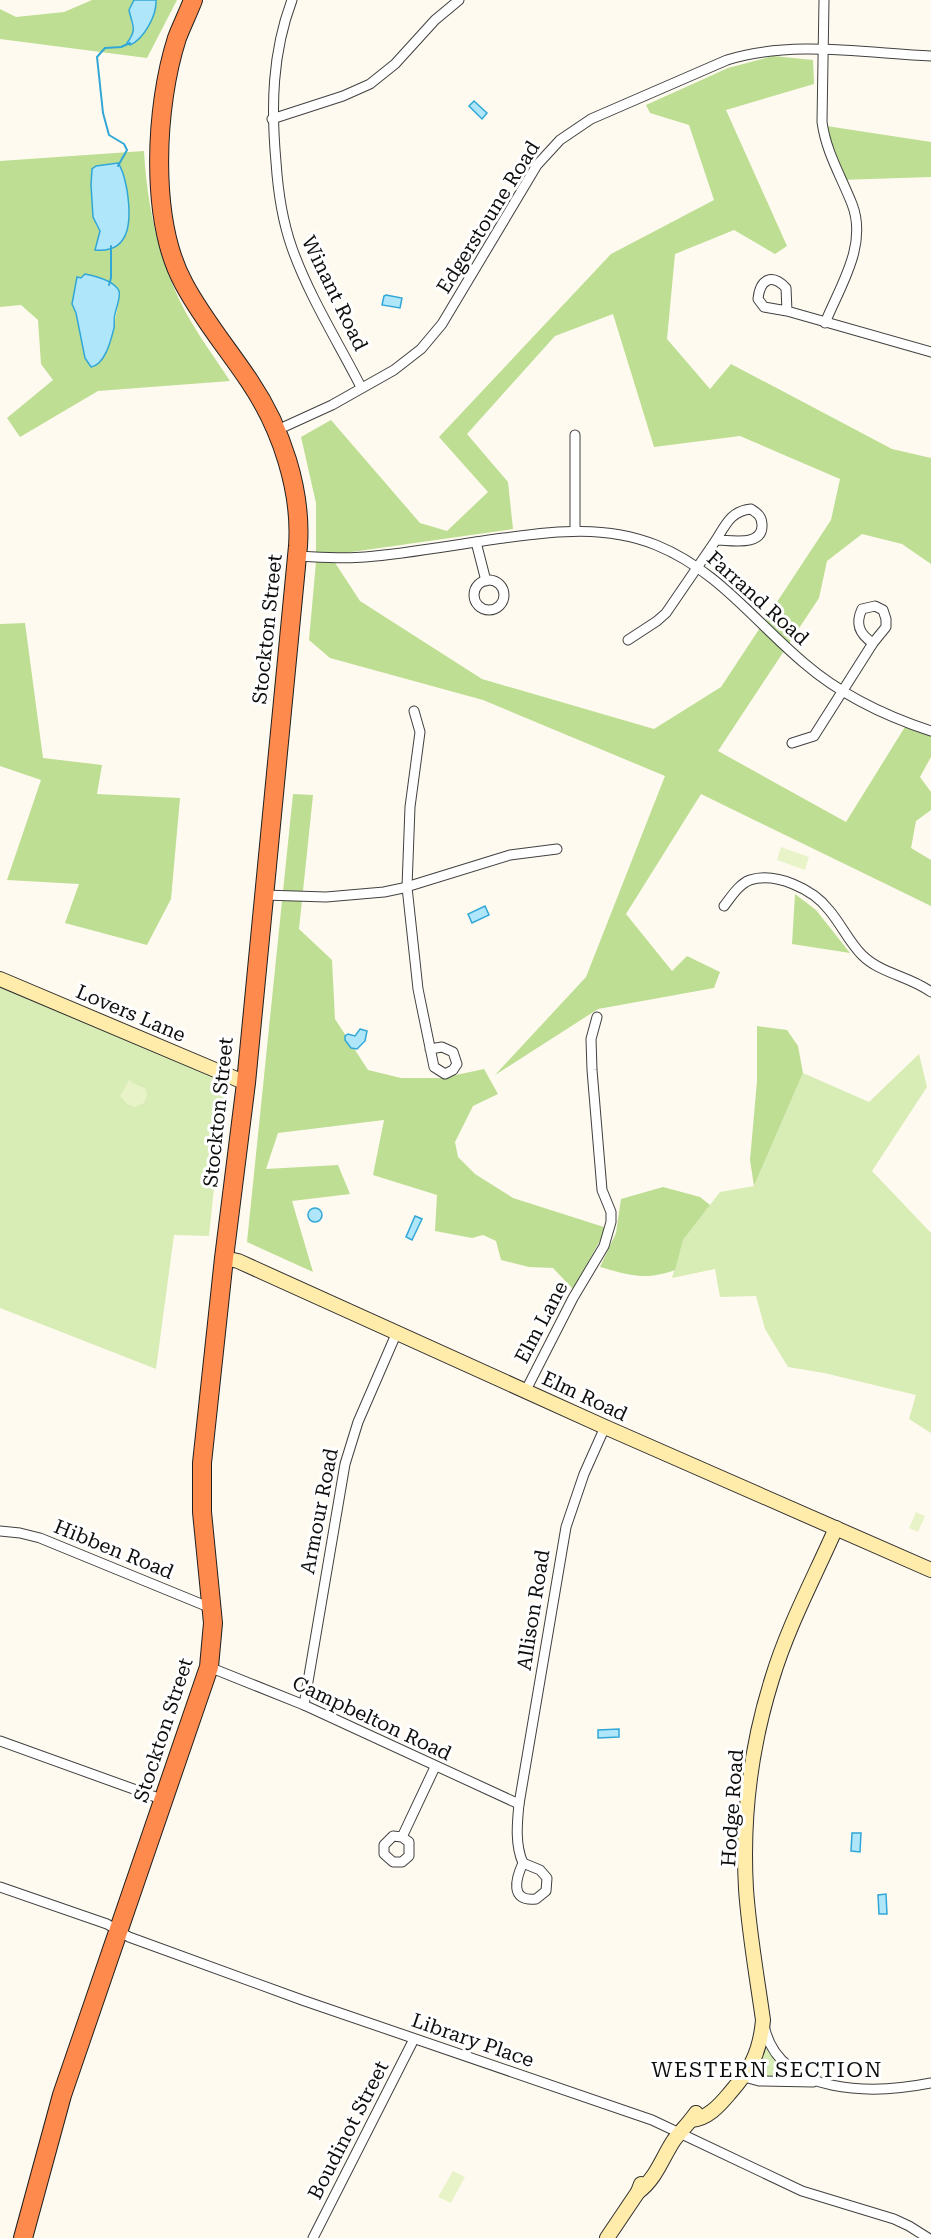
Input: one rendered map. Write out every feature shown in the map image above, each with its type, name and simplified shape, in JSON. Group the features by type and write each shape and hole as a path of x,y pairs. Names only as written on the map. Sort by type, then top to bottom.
{"highway":[{"name":"Stockton Street","path":"23,2238 56,2112 209,1667 213,1640 212,1608 201,1488 224,1258 246,1083 299,533 296,494 275,431 252,385 183,282 164,227 160,186 160,132 172,59 192,0"}],"street":[{"name":"Winant Road","path":"292,0 279,48 272,97 279,203 302,273 361,387"},
{"path":"272,119 343,96 370,84 395,64 435,20 459,0"},
{"path":"824,0 824,137 854,209 857,232 853,257 825,323"},
{"name":"Edgerstoune Road","path":"275,431 332,405 407,361 431,338 442,324 537,165 575,128 727,60 762,52 823,50 931,56"},
{"path":"787,310 825,323 931,352"},
{"path":"575,435 575,530"},
{"path":"628,640 666,613 731,516 741,510 751,509 759,514 762,526 759,536 750,541 716,540"},
{"name":"Farrand Road","path":"297,556 367,557 575,530 596,531 633,538 663,548 698,566 737,598 805,664 843,692 889,716 931,731"},
{"path":"476,542 486,581"},
{"path":"792,744 814,736 873,643"},
{"path":"414,711 420,732 410,807 407,887 418,989 430,1049"},
{"path":"264,895 326,897 358,895 407,887 484,861 536,850 557,849"},
{"path":"724,906 738,888 750,880 768,879 792,883 812,893 828,908 861,954 871,963 907,978 931,992"},
{"name":"Lovers Lane","path":"0,979 246,1083"},
{"name":"Elm Lane","path":"526,1390 604,1246 611,1222 611,1212 602,1190 592,1070 591,1039 597,1017"},
{"name":"Elm Road","path":"224,1258 238,1261 605,1427 931,1570"},
{"name":"Armour Road","path":"304,1706 345,1464 358,1422 397,1332"},
{"name":"Allison Road","path":"523,1863 518,1836 519,1804 564,1536 584,1474 605,1427"},
{"name":"Hodge Road","path":"607,2238 638,2192 647,2186 675,2140 692,2120 703,2117 720,2105 744,2077 758,2050 763,2020 746,1889 746,1828 752,1767 764,1707 782,1649 836,1528"},
{"name":"Hibben Road","path":"0,1531 40,1538 212,1608"},
{"name":"Campbelton Road","path":"209,1667 304,1706 519,1804"},
{"path":"0,1741 164,1800"},
{"path":"402,1837 435,1767"},
{"name":"Library Place","path":"0,1887 107,1924 129,1937 281,1992 652,2120 675,2140 802,2191 894,2219 928,2238"},
{"path":"763,2020 766,2034 777,2055 796,2071 819,2082 839,2087 871,2088 931,2083"},
{"name":"Boudinot Street","path":"313,2238 414,2039"},
{"path":"744,2077 759,2081 819,2082"}],"green space":[{"path":"92,0 134,0 131,21 138,40 153,16 156,0 177,0 147,58 0,39 0,9 16,17 64,12"},
{"path":"773,56 813,60 814,84 726,110 787,246 775,254 734,230 675,254 667,339 710,389 731,364 892,449 931,458 931,564 902,544 862,534 827,561 819,598 718,751 846,822 908,722 931,729 931,757 920,777 931,792 931,810 916,821 911,848 931,860 931,906 701,794 626,914 672,971 687,956 720,972 714,988 598,1009 495,1075 586,977 665,776 483,700 330,658 309,640 316,562 316,503 301,437 331,420 420,523 447,531 488,492 439,437 611,254 714,200 689,125 650,113 646,105 728,68","holes":["613,314 654,447 740,436 840,479 831,520 721,687 654,729 482,679 360,601 330,555 513,529 508,482 467,434 555,336"]},
{"path":"820,125 931,142 931,177 839,180"},
{"path":"144,151 151,213 168,273 190,320 230,381 98,391 20,437 7,418 53,380 41,364 38,320 21,305 0,307 0,161","holes":["129,209 126,235 96,246 100,231 96,225","77,277 119,291 109,344 76,313 72,304"]},
{"path":"25,623 43,758 102,765 97,794 180,798 171,899 147,945 65,923 79,884 7,880 41,780 0,766 0,624"},
{"path":"293,794 313,795 299,929 332,960 335,1019 368,1070 401,1078 442,1078 484,1069 498,1094 473,1106 455,1142 458,1157 475,1174 513,1198 607,1228 573,1289 553,1268 529,1267 501,1260 496,1241 483,1235 472,1238 435,1231 437,1195 373,1175 384,1120 278,1133 266,1169 338,1165 350,1194 292,1201 313,1272 247,1242"},
{"path":"781,847 809,857 805,870 777,860"},
{"path":"795,894 816,910 850,953 792,944"},
{"path":"4,978 226,1073 209,1236 174,1235 156,1369 0,1308 0,988"},
{"path":"757,1026 787,1030 798,1046 803,1073 754,1186 750,1160 757,1081"},
{"path":"919,1054 927,1087 872,1171 931,1233 931,1433 909,1419 916,1395 824,1373 788,1367 765,1329 756,1296 720,1297 715,1269 672,1278 683,1240 720,1192 754,1186 803,1073 869,1102"},
{"path":"130,1079 131,1082 146,1089 147,1095 144,1103 135,1107 127,1104 120,1096"},
{"path":"663,1187 700,1197 710,1205 683,1240 675,1270 646,1276 600,1267 616,1233 621,1199"},
{"path":"916,1512 925,1516 918,1532 909,1528"},
{"path":"771,2049 788,2070 788,2074 783,2077 759,2077 755,2072 764,2050"},
{"path":"453,2171 465,2177 451,2203 438,2197"}],"water":[{"path":"134,0 156,0 156,6 145,32 130,45 127,43 133,27 129,10"},
{"path":"474,101 487,113 482,119 469,106"},
{"path":"118,163 122,169 127,190 129,221 127,231 117,246 107,250 95,250 100,231 93,217 92,169 96,166"},
{"path":"85,274 109,281 119,291 114,328 109,345 100,362 91,367 85,358 72,304 77,277 81,278"},
{"path":"386,295 402,298 400,308 382,305"},
{"path":"485,906 489,915 472,923 468,914"},
{"path":"360,1029 367,1031 365,1041 357,1049 351,1048 345,1036 348,1034 355,1036"},
{"path":"315,1208 320,1210 322,1215 320,1220 315,1222 310,1220 308,1215 310,1210"},
{"path":"415,1216 422,1219 412,1240 406,1237"},
{"path":"619,1729 619,1737 598,1738 598,1730"},
{"path":"852,1833 861,1833 860,1852 851,1851"},
{"path":"886,1894 887,1914 879,1914 878,1895"}],"waterway":[{"path":"118,166 127,150 124,144 109,135 103,113 97,57 105,48 121,47 130,43"},
{"path":"109,285 111,246"}],"district":[{"name":"WESTERN SECTION","path":"767,2070"}]}
